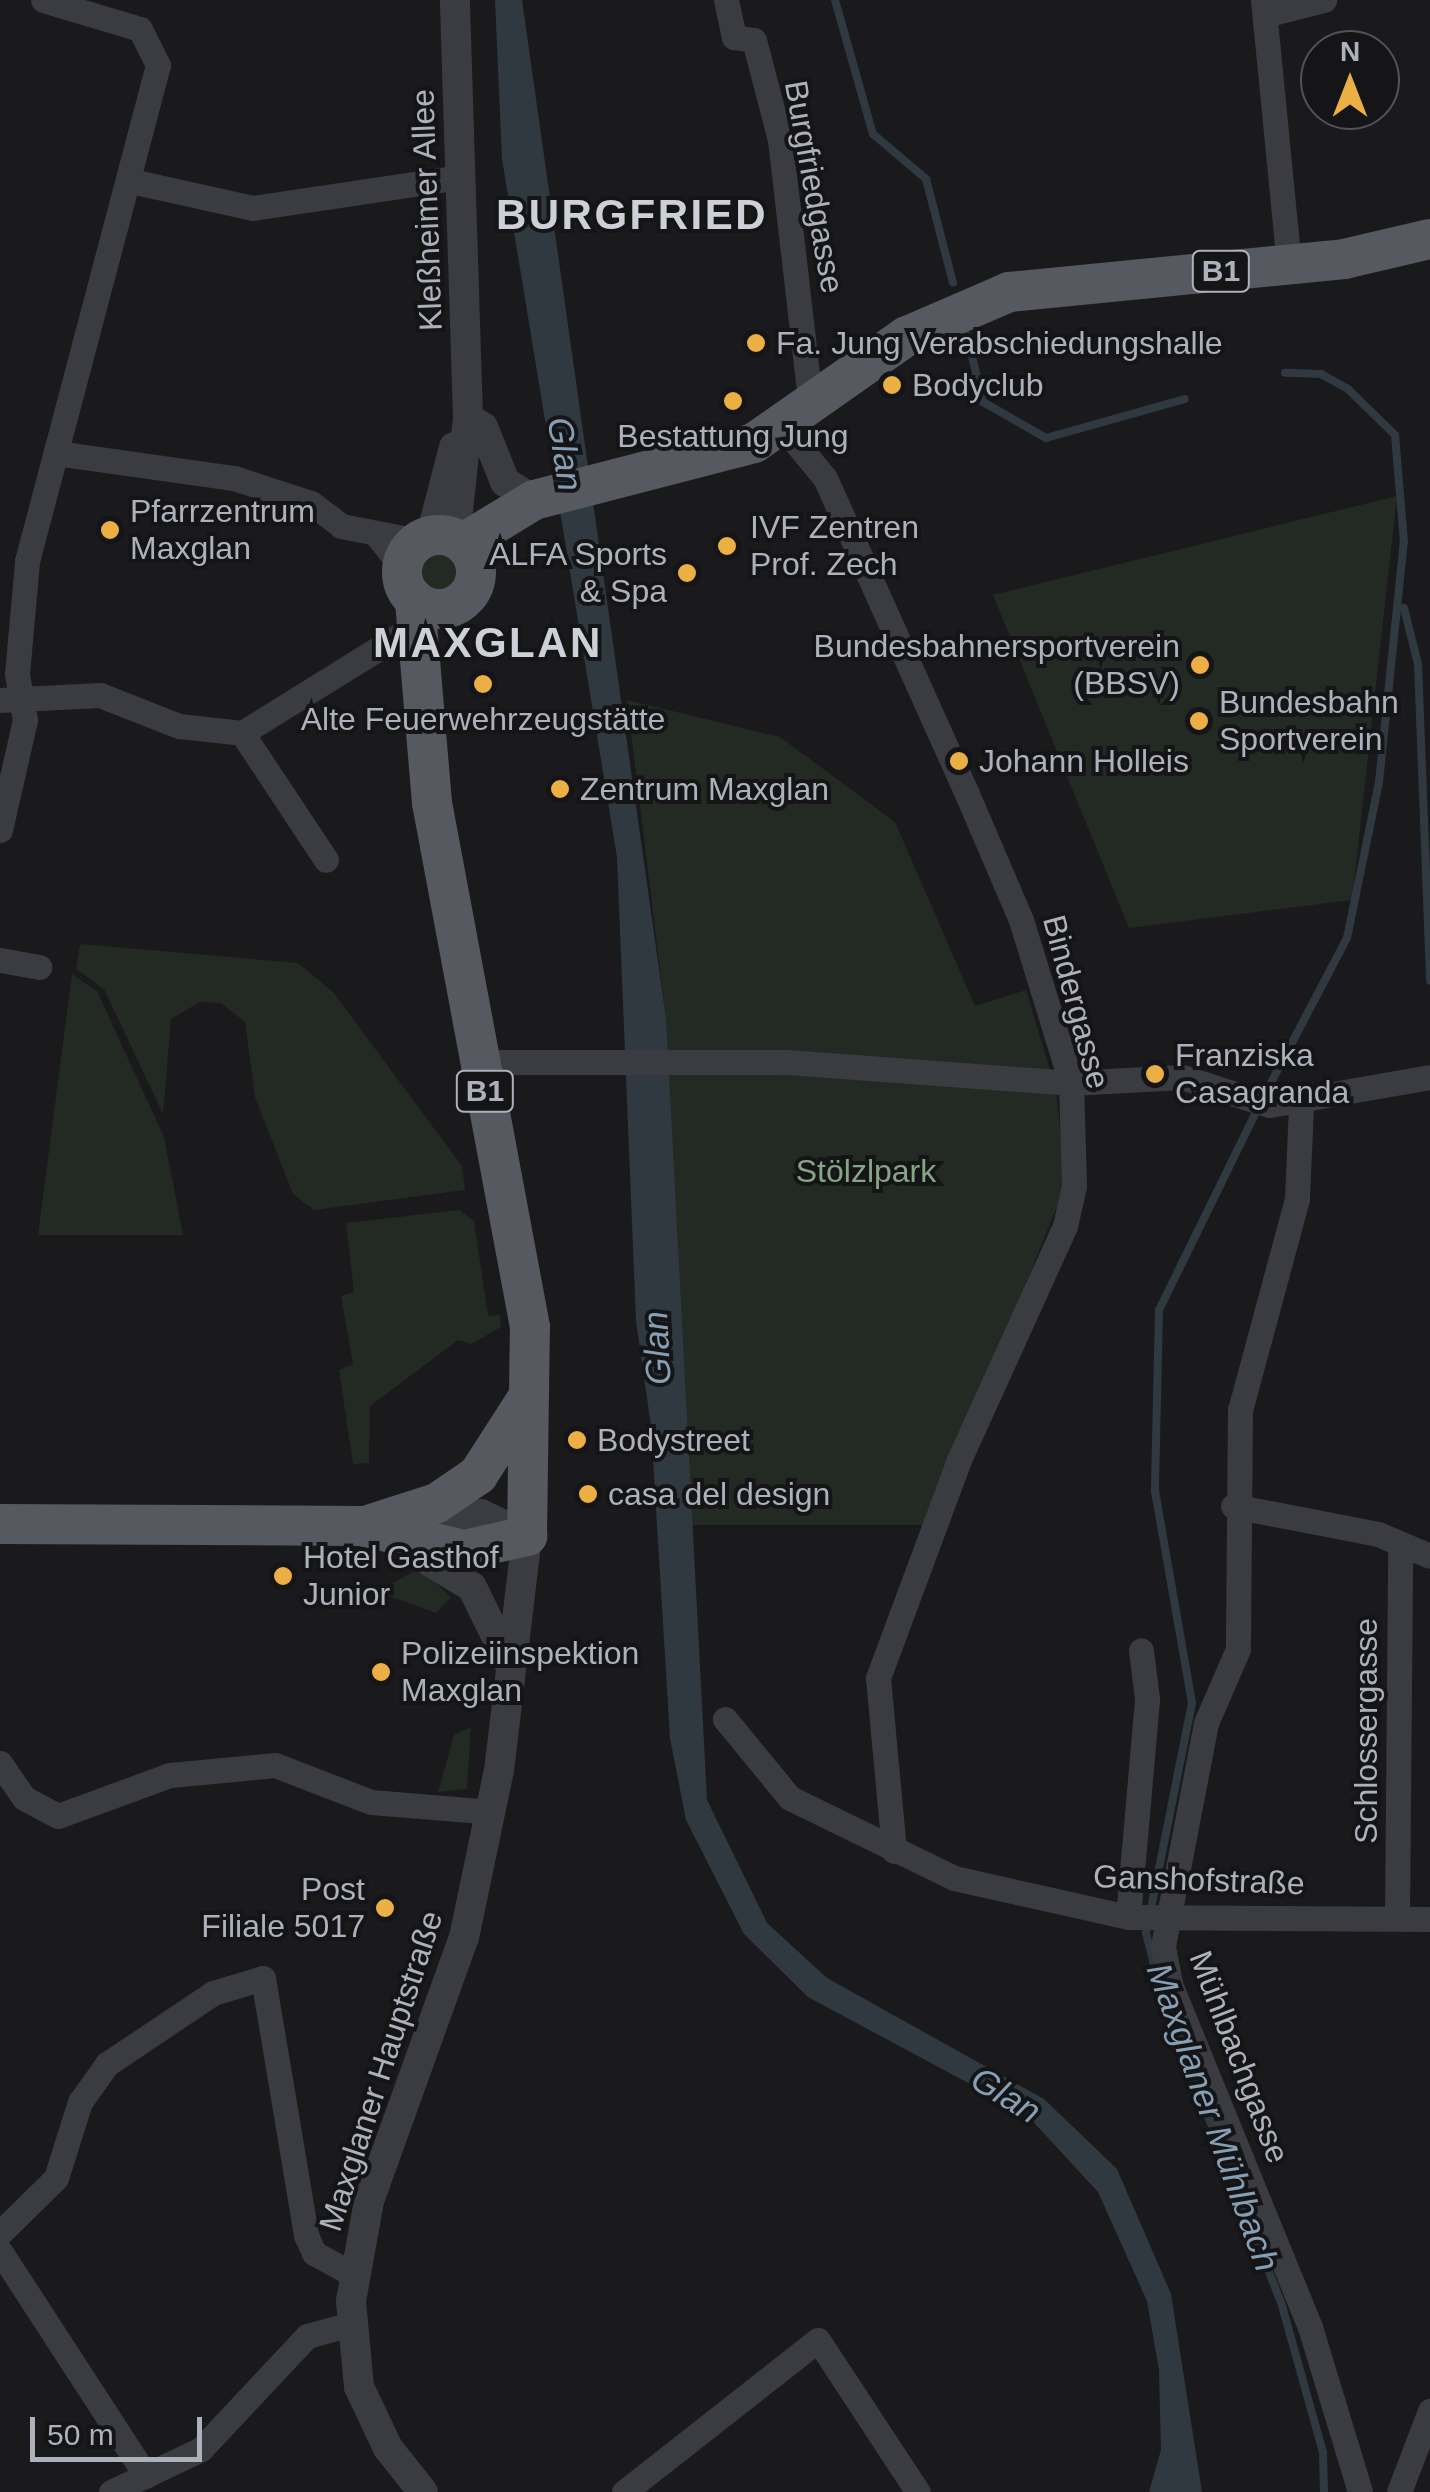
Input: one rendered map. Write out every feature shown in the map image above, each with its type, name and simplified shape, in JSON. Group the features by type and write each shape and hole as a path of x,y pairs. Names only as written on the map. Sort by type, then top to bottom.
{"main road":[{"name":"B1","path":"535,1380 425,731 430,571 536,499 598,488 705,460 782,426 907,336 1010,292 1289,266 1430,240"},
{"path":"0,1524 361,1526 403,1518 492,1462 535,1380"},
{"path":"361,1526 464,1550 527,1536 535,1380"}],"street":[{"path":"0,830 25,720 10,698 27,561 131,181 158,65 140,29 42,0"},
{"name":"Kleßheimer Allee","path":"430,571 468,418 456,0"},
{"name":"Burgfriedgasse","path":"726,0 734,37 754,40 780,140 808,382 818,401"},
{"path":"1289,266 1264,8 1324,0"},
{"path":"131,181 252,208 460,177"},
{"path":"468,418 483,427 505,482 536,499"},
{"name":"Bindergasse","path":"782,426 825,478 967,794 1021,920 1071,1083 1068,1216 959,1460 878,1678 894,1851"},
{"path":"56,453 204,471 311,503 341,526 430,571"},
{"path":"10,698 100,695 179,726 242,733 308,699 368,648 430,571"},
{"path":"368,648 430,571"},
{"path":"242,733 326,860"},
{"path":"0,960 39,967"},
{"path":"480,1062 614,1067 846,1064 1071,1083 1182,1077 1270,1106 1301,1106 1428,1078"},
{"name":"Mühlbachgasse","path":"1147,1917 1206,1723 1238,1649 1233,1506 1240,1410 1297,1199 1301,1106"},
{"path":"1233,1506 1400,1544 1430,1556"},
{"path":"403,1518 481,1514 527,1536"},
{"path":"361,1526 472,1587 511,1672"},
{"name":"Maxglaner Hauptstraße","path":"423,2492 388,2448 360,2386 352,2324 354,2274 369,2201 450,1986 492,1812 527,1536"},
{"name":"Schlossergasse","path":"1397,1918 1400,1544"},
{"name":"Mühlbachgasse","path":"1141,1650 1147,1699 1147,1917 1170,1984 1310,2327 1360,2492"},
{"name":"Ganshofstraße","path":"726,1718 790,1798 894,1851 1025,1898 1147,1917 1430,1919"},
{"path":"0,1763 24,1798 58,1816 170,1775 275,1766 371,1802 492,1812"},
{"path":"0,2232 56,2178 80,2102 107,2064 212,1994 264,1978 306,2235 314,2253 354,2274"},
{"path":"0,2251 146,2476"},
{"path":"111,2492 222,2432 307,2336 352,2324"},
{"path":"624,2492 818,2340 918,2492"},
{"path":"1399,2492 1430,2411"}],"green space":[{"name":"Bundesbahnersportverein (BBSV)","path":"1397,496 1352,900 1129,928 993,595"},
{"path":"440,551 454,557 460,571 454,585 440,591 426,585 420,571 426,557"},
{"name":"Stölzlpark","path":"627,700 780,737 895,822 975,1006 1026,990 1056,1090 1066,1185 927,1525 687,1525 666,1018"},
{"path":"80,944 298,963 333,992 462,1166 465,1190 314,1210 293,1194 255,1097 245,1022 221,1003 200,1002 171,1019 163,1114 104,989 76,969"},
{"path":"72,974 97,991 164,1137 183,1235 38,1235"},
{"path":"459,1210 474,1221 488,1316 500,1315 501,1327 471,1344 458,1340 370,1406 369,1463 353,1464 339,1370 353,1364 341,1296 354,1292 346,1223"},
{"path":"419,1568 451,1597 436,1613 378,1592"},
{"path":"471,1727 467,1789 438,1792 454,1735"}],"water":[{"name":"Glan","path":"495,0 522,0 666,1018 707,1800 767,1923 827,1978 1044,2099 1117,2169 1171,2294 1202,2492 1149,2492 1161,2450 1159,2370 1147,2301 1098,2192 1026,2114 808,1997 744,1934 686,1820 670,1738 651,1426 636,1321 617,857 502,159"}],"waterway":[{"name":"Maxglaner Mühlbach","path":"835,0 873,134 926,179 953,283"},
{"name":"Maxglaner Mühlbach","path":"967,335 983,402 1046,438 1185,399"},
{"name":"Maxglaner Mühlbach","path":"1264,1096 1347,938 1379,782 1404,542 1395,435 1348,389 1321,374 1285,373"},
{"path":"1404,608 1418,664 1430,981"},
{"name":"Maxglaner Mühlbach","path":"1258,1108 1159,1310 1155,1491 1192,1703 1146,1933 1164,2004 1281,2302 1323,2452 1324,2492"}],"place":[{"name":"Fa. Jung Verabschiedungshalle","path":"756,343"},
{"name":"Bodyclub","path":"892,385"},
{"name":"Bestattung Jung","path":"733,401"},
{"name":"Pfarrzentrum Maxglan","path":"110,530"},
{"name":"IVF Zentren Prof. Zech","path":"727,546"},
{"name":"ALFA Sports & Spa","path":"687,573"},
{"name":"Bundesbahnersportverein (BBSV)","path":"1200,665"},
{"name":"Alte Feuerwehrzeugstätte","path":"483,684"},
{"name":"Bundesbahn Sportverein","path":"1199,721"},
{"name":"Johann Holleis","path":"959,761"},
{"name":"Zentrum Maxglan","path":"560,789"},
{"name":"Franziska Casagranda","path":"1155,1074"},
{"name":"Bodystreet","path":"577,1440"},
{"name":"casa del design","path":"588,1494"},
{"name":"Hotel Gasthof Junior","path":"283,1576"},
{"name":"Polizeiinspektion Maxglan","path":"381,1672"},
{"name":"Post Filiale 5017","path":"385,1908"}],"district":[{"name":"BURGFRIED","path":"632,215"},
{"name":"MAXGLAN","path":"488,643"}]}
